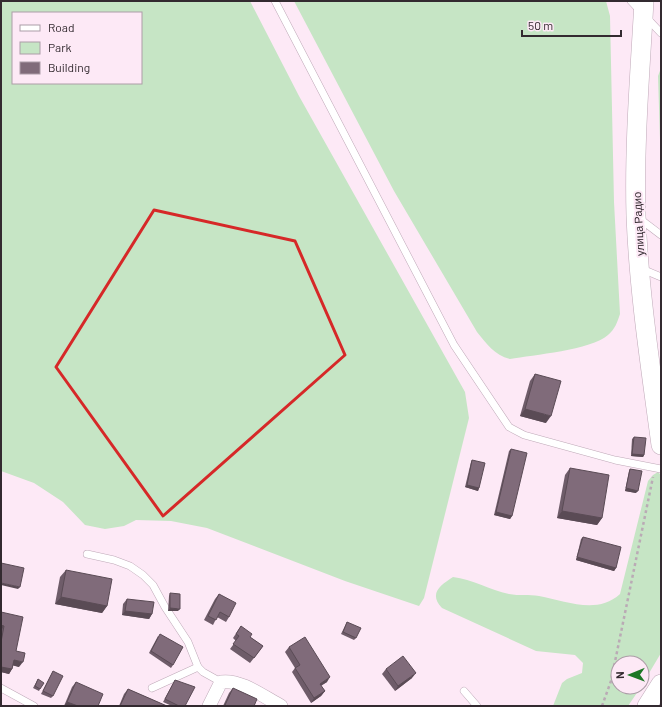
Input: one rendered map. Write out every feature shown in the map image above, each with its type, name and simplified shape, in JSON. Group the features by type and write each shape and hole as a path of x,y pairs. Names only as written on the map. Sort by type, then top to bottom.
{"main road":[{"name":"улица Радио","path":"644,8 636,135 636,217 640,268 661,446"}],"street":[{"path":"209,706 219,685 232,682 281,706"}],"lane":[{"path":"275,1 454,345 509,427 524,435 615,460 658,469"},
{"path":"631,1 644,8 661,33"},
{"path":"636,217 661,236"},
{"path":"640,268 661,277"},
{"path":"87,554 101,556 130,566 148,580 159,594 165,607 188,642 198,666 219,685"},
{"path":"152,688 198,666"},
{"path":"1,688 34,706"},
{"path":"464,691 477,706"}],"path":[{"path":"602,706 611,680 658,469"}],"highlighted area":[{"path":"154,210 295,241 345,355 163,516 56,367"}],"green space":[{"path":"1,1 250,1 299,96 465,392 469,418 424,598 419,606 345,581 207,528 171,521 136,520 124,526 105,529 85,525 63,502 34,483 1,471"},
{"path":"294,1 606,1 610,16 614,202 620,314 616,326 608,335 589,345 547,354 510,359 495,352 488,345 477,332 394,191"},
{"path":"661,68 661,171 658,76"},
{"path":"658,472 661,475 661,653 650,672 650,655 610,655 610,695 636,695 628,706 553,706 562,683 567,679 582,673 583,663 575,655 536,651 442,608 438,603 436,594 444,583 453,577 509,594 535,595 581,605 601,604 611,600 620,594 648,481"}],"building":[{"path":"535,374 561,381 551,416 525,409"},
{"path":"634,437 646,438 644,455 632,454"},
{"path":"511,449 527,453 512,516 496,512"},
{"path":"472,460 485,463 479,488 467,485"},
{"path":"570,468 609,475 602,518 562,511"},
{"path":"630,469 642,471 638,491 626,488"},
{"path":"583,537 621,547 616,568 577,557"},
{"path":"1,563 24,568 20,587 1,583"},
{"path":"66,570 112,579 107,606 61,597"},
{"path":"170,593 180,594 180,609 170,608"},
{"path":"219,594 236,603 229,617 220,612 216,620 208,616"},
{"path":"127,599 154,602 152,614 125,611"},
{"path":"1,612 23,617 16,651 25,653 24,658 23,662 14,660 12,669 1,667 1,642 4,626 1,625"},
{"path":"347,622 361,628 356,638 343,632"},
{"path":"241,626 252,634 250,637 263,646 254,658 233,644 239,636 236,634"},
{"path":"160,634 183,647 173,665 151,651"},
{"path":"305,637 330,677 320,684 325,691 314,698 295,668 300,665 289,647"},
{"path":"403,656 416,673 398,686 386,669"},
{"path":"53,671 63,676 53,696 43,691"},
{"path":"38,679 44,683 40,689 35,686"},
{"path":"175,680 195,687 185,706 179,706 165,699"},
{"path":"76,682 103,694 98,706 78,706 67,702"},
{"path":"233,688 257,699 254,706 225,705"},
{"path":"128,689 167,706 120,706"}]}
